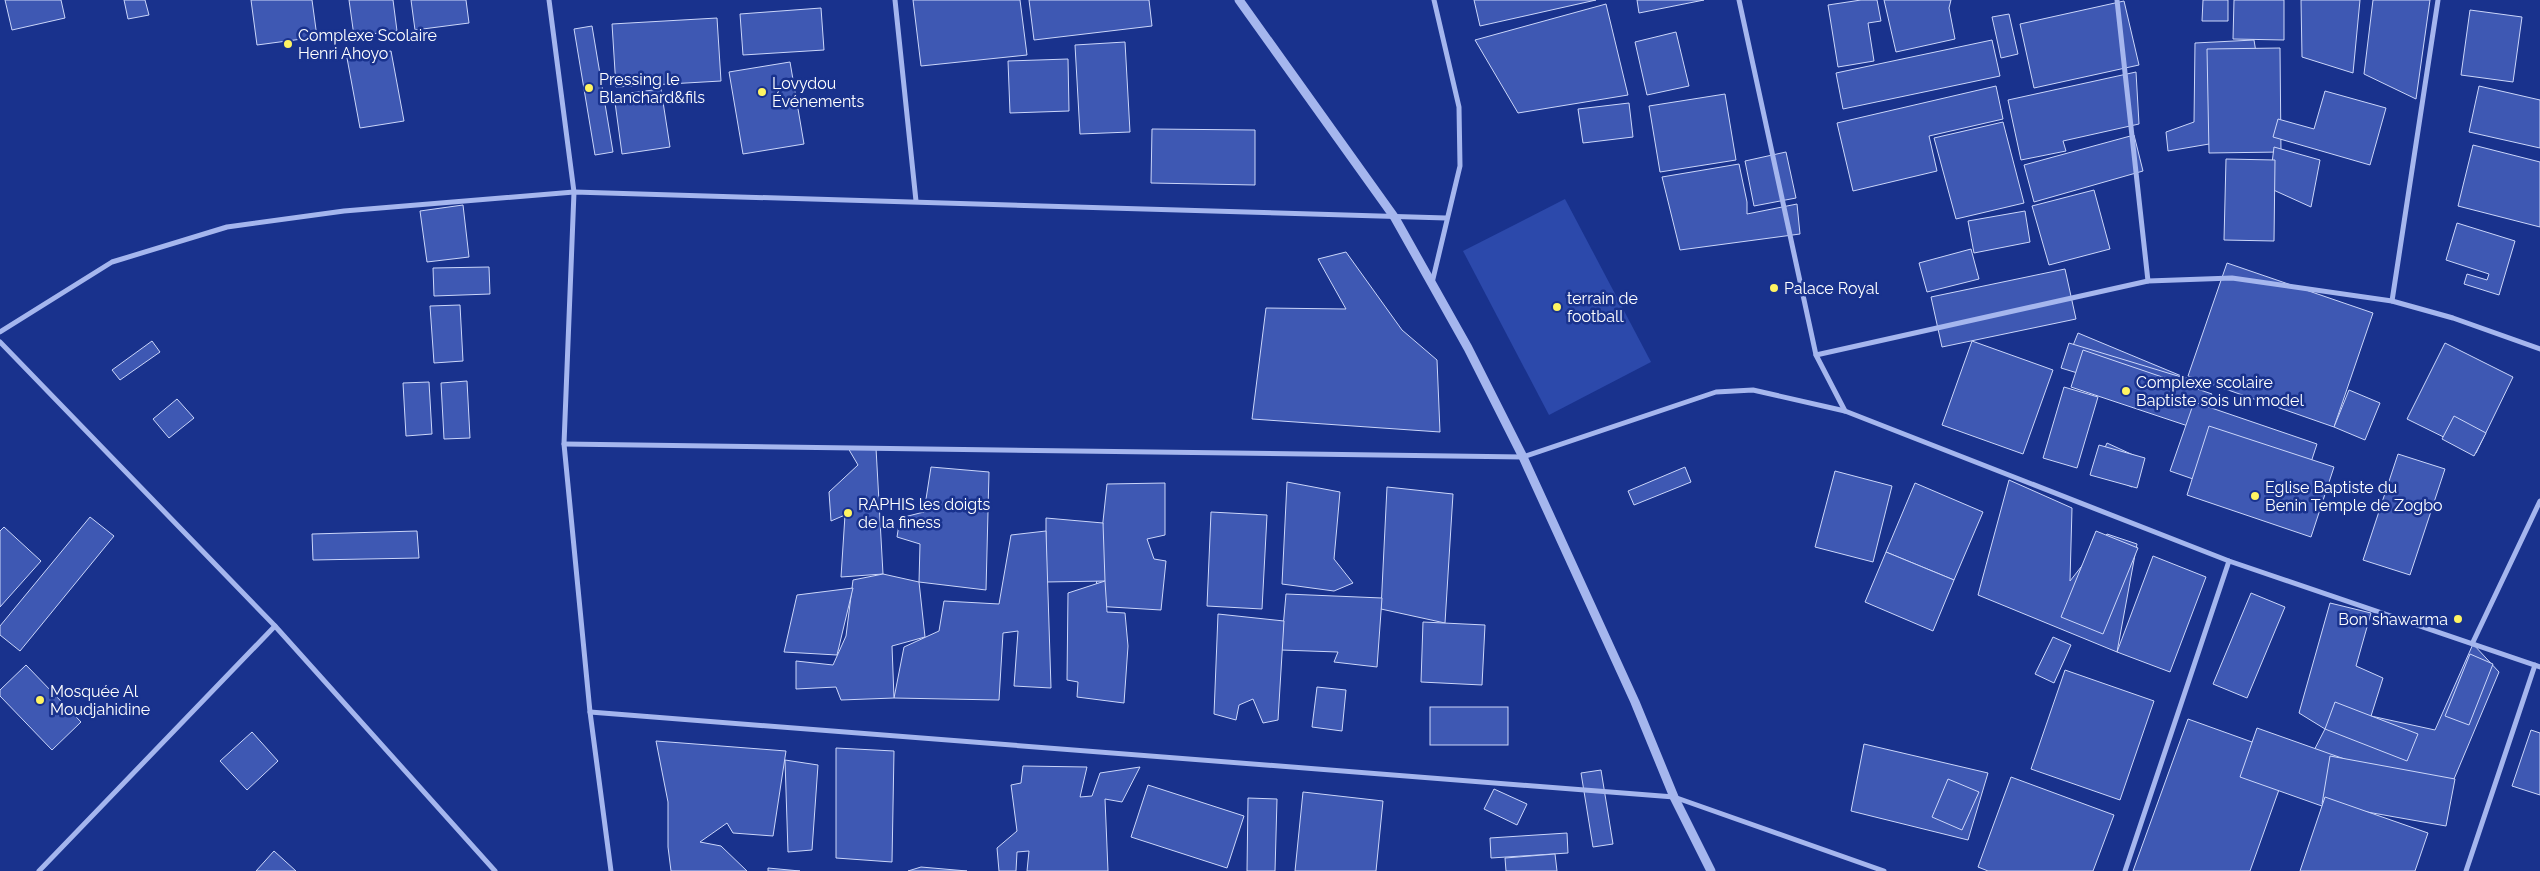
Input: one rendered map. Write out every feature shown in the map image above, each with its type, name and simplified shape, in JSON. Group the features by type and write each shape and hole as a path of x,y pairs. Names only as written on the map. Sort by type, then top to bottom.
{"street":[{"path":"549,0 574,192 564,444 590,712 611,871"},
{"path":"896,0 916,201"},
{"path":"1239,0 1395,218 1432,285 1523,457 1635,702 1674,798 1711,871"},
{"path":"1432,285 1446,218 1460,166 1459,107 1434,0"},
{"path":"1739,0 1816,355 1845,410"},
{"path":"2117,0 2148,281"},
{"path":"2392,301 2438,0"},
{"path":"0,332 112,262 226,228 344,211 574,192 916,201 1395,218 1446,218"},
{"path":"1816,355 2148,281 2232,278 2392,301 2453,318 2540,349"},
{"path":"0,342 275,626 495,871"},
{"path":"564,444 1523,457 1716,392 1753,390 1845,410 2229,560 2474,642 2538,666 2466,871"},
{"path":"2474,642 2540,501"},
{"path":"2126,871 2229,560"},
{"path":"39,871 275,626"},
{"path":"590,712 1674,798 1884,871"}],"shaded area":[{"name":"terrain de football","path":"1565,199 1651,362 1549,415 1463,251"}],"building":[{"path":"5,0 61,0 65,18 12,30"},
{"path":"124,0 145,0 149,15 128,19"},
{"path":"251,0 312,0 317,37 257,45"},
{"path":"349,0 393,0 397,31 354,36"},
{"path":"411,0 466,0 469,23 415,30"},
{"path":"913,0 1020,0 1027,55 921,66"},
{"path":"1029,0 1149,0 1152,26 1034,40"},
{"path":"1474,0 1596,0 1480,26"},
{"path":"1637,0 1704,0 1639,13"},
{"path":"1861,0 1877,0 1881,21 1868,23 1874,61 1838,67 1828,5"},
{"path":"1884,0 1951,0 1949,8 1955,39 1896,52"},
{"path":"2203,0 2228,0 2228,21 2202,21"},
{"path":"2234,0 2284,0 2284,40 2233,39"},
{"path":"2301,0 2360,0 2353,73 2302,57"},
{"path":"2373,0 2430,0 2416,99 2364,74"},
{"path":"2124,1 2139,65 2034,88 2020,24"},
{"path":"1606,4 1628,95 1518,113 1475,40"},
{"path":"821,8 824,50 743,55 740,14"},
{"path":"2470,10 2522,17 2513,82 2461,75"},
{"path":"2009,14 2018,54 2001,58 1992,17"},
{"path":"717,18 721,81 616,87 612,24"},
{"path":"592,26 613,152 595,155 574,29"},
{"path":"1676,32 1689,86 1647,95 1635,42"},
{"path":"1992,40 2000,76 1843,109 1836,73"},
{"path":"2254,40 2258,65 2274,74 2262,135 2168,151 2166,132 2194,122 2195,43"},
{"path":"1125,42 1130,132 1080,134 1075,45"},
{"path":"2280,48 2281,152 2209,153 2207,49"},
{"path":"391,51 404,121 360,128 347,58"},
{"path":"1068,59 1069,111 1010,113 1008,61"},
{"path":"790,62 804,144 743,154 729,72"},
{"path":"2136,72 2139,124 2063,141 2066,151 2021,160 2008,100"},
{"path":"1996,86 2003,119 1929,136 1937,171 1853,191 1837,123"},
{"path":"2479,86 2540,100 2540,148 2469,132"},
{"path":"661,89 670,147 622,154 614,95"},
{"path":"2325,91 2386,108 2370,165 2273,137 2278,119 2314,129"},
{"path":"1725,94 1736,160 1660,172 1649,106"},
{"path":"1629,103 1633,137 1583,143 1578,109"},
{"path":"2003,122 2024,203 1956,219 1934,138"},
{"path":"1152,129 1255,130 1255,185 1151,183"},
{"path":"2134,135 2143,171 2034,202 2024,165"},
{"path":"2473,145 2540,162 2540,227 2458,206"},
{"path":"2274,147 2320,160 2311,207 2269,188"},
{"path":"1786,152 1796,198 1754,206 1745,161"},
{"path":"2226,159 2275,160 2274,241 2224,240"},
{"path":"1739,164 1747,202 1747,214 1797,204 1800,234 1680,250 1662,177"},
{"path":"2094,190 2110,249 2049,265 2032,206"},
{"path":"463,205 469,257 427,262 420,211"},
{"path":"2025,211 2030,242 1974,253 1968,221"},
{"path":"2457,223 2515,241 2499,295 2464,284 2467,274 2487,280 2489,274 2446,260"},
{"path":"1971,249 1979,279 1927,292 1919,263"},
{"path":"1346,252 1402,330 1437,360 1440,432 1252,419 1266,308 1346,309 1318,259"},
{"path":"2227,263 2373,313 2334,427 2188,376"},
{"path":"489,267 490,294 434,296 433,268"},
{"path":"2065,269 2076,319 1942,347 1931,297"},
{"path":"460,305 463,361 434,363 430,306"},
{"path":"2078,333 2191,380 2181,404 2068,358"},
{"path":"152,341 160,352 120,380 112,370"},
{"path":"1972,341 2053,370 2023,454 1942,425"},
{"path":"2069,343 2191,380 2183,405 2061,368"},
{"path":"2445,343 2513,377 2476,453 2407,419"},
{"path":"2083,350 2212,394 2200,430 2071,387"},
{"path":"467,381 470,438 444,439 441,383"},
{"path":"429,382 432,434 406,436 403,383"},
{"path":"2064,387 2098,397 2077,468 2043,458"},
{"path":"2349,390 2380,403 2365,440 2334,427"},
{"path":"177,399 194,418 169,438 153,419"},
{"path":"2194,402 2317,444 2294,514 2170,471"},
{"path":"2454,416 2486,433 2474,456 2442,439"},
{"path":"2209,426 2334,467 2311,537 2187,495"},
{"path":"2107,443 2144,460 2132,487 2095,470"},
{"path":"2099,445 2145,458 2137,488 2090,475"},
{"path":"848,448 876,448 883,574 841,577 845,515 831,521 829,492 858,465"},
{"path":"2398,454 2445,469 2410,575 2363,560"},
{"path":"931,467 989,472 986,590 919,582 920,544 897,537 900,518 924,512"},
{"path":"1685,467 1691,482 1634,505 1628,491"},
{"path":"1835,471 1892,486 1873,562 1815,547"},
{"path":"2009,480 2072,508 2070,581 2107,534 2137,544 2117,652 1978,595"},
{"path":"1287,482 1340,492 1334,559 1353,583 1334,591 1282,584"},
{"path":"1165,483 1165,535 1147,539 1154,559 1166,561 1161,610 1094,606 1107,484"},
{"path":"1915,483 1983,512 1954,580 1886,552"},
{"path":"1387,487 1453,494 1445,623 1381,609"},
{"path":"1211,512 1267,515 1262,609 1207,606"},
{"path":"90,517 114,536 20,651 0,635 0,626"},
{"path":"1046,518 1103,523 1105,581 1046,582"},
{"path":"4,527 41,561 0,607 0,531"},
{"path":"417,531 419,558 313,560 312,534"},
{"path":"1046,531 1051,688 1014,686 1018,631 1003,633 999,700 894,698 904,647 939,631 944,601 999,604 1011,535"},
{"path":"2096,531 2138,548 2103,634 2061,617"},
{"path":"1886,552 1954,580 1933,631 1865,602"},
{"path":"2153,556 2206,577 2170,672 2117,652"},
{"path":"883,574 919,582 925,637 892,646 894,698 841,700 836,687 796,689 796,661 833,665 846,636 853,580"},
{"path":"1105,581 1107,612 1125,613 1128,646 1124,703 1077,697 1078,682 1067,680 1068,593"},
{"path":"853,588 837,655 784,652 797,595"},
{"path":"2251,593 2285,607 2247,698 2213,684"},
{"path":"1286,594 1382,598 1377,667 1334,662 1338,652 1281,650"},
{"path":"2330,603 2371,613 2356,666 2383,678 2371,716 2435,730 2473,644 2499,672 2441,810 2308,762 2325,729 2299,713"},
{"path":"1218,614 1284,621 1278,720 1263,723 1253,699 1239,705 1236,720 1214,714"},
{"path":"1423,622 1485,625 1482,685 1421,682"},
{"path":"2053,637 2071,645 2054,683 2035,674"},
{"path":"2470,654 2493,664 2469,725 2445,716"},
{"path":"26,665 81,722 52,750 0,696 0,690"},
{"path":"2065,670 2154,701 2120,800 2031,769"},
{"path":"1317,687 1346,690 1342,731 1312,727"},
{"path":"2335,702 2418,734 2407,761 2325,729"},
{"path":"1430,707 1508,707 1508,745 1430,745"},
{"path":"2188,719 2291,756 2250,871 2133,871"},
{"path":"2257,728 2384,773 2367,822 2240,777"},
{"path":"2531,730 2540,733 2540,795 2512,786"},
{"path":"252,732 278,761 247,790 220,761"},
{"path":"656,741 786,751 773,836 733,833 727,823 700,842 721,846 747,871 671,871 668,847 668,802"},
{"path":"1864,744 1988,773 1968,840 1851,811"},
{"path":"836,748 894,751 892,862 836,858"},
{"path":"2330,756 2455,779 2446,826 2322,804"},
{"path":"785,760 818,765 812,850 788,852"},
{"path":"1023,766 1087,767 1080,797 1092,796 1100,773 1140,767 1122,802 1105,799 1108,871 1027,871 1029,851 1017,852 1016,871 999,871 997,848 1017,831 1011,785 1021,783"},
{"path":"1601,770 1613,844 1593,847 1581,773"},
{"path":"2011,777 2114,815 2093,871 1988,871 1978,867"},
{"path":"1948,779 1979,792 1962,830 1932,817"},
{"path":"1148,785 1244,816 1227,868 1131,837"},
{"path":"1494,789 1527,804 1517,825 1484,809"},
{"path":"1303,792 1383,801 1376,871 1295,871"},
{"path":"2325,797 2428,833 2415,871 2300,871"},
{"path":"1248,798 1277,799 1275,871 1247,871"},
{"path":"1567,833 1568,853 1491,858 1490,838"},
{"path":"274,851 296,871 256,871"},
{"path":"1555,854 1557,871 1506,871 1505,858"},
{"path":"921,867 967,871 908,871"},
{"path":"768,868 800,871 768,871"}],"place":[{"name":"Complexe Scolaire Henri Ahoyo","path":"288,44"},
{"name":"Pressing le Blanchard&fils","path":"589,88"},
{"name":"Lovydou Événements","path":"762,92"},
{"name":"Palace Royal","path":"1774,288"},
{"name":"terrain de football","path":"1557,307"},
{"name":"Complexe scolaire Baptiste sois un model","path":"2126,391"},
{"name":"Eglise Baptiste du Benin Temple de Zogbo","path":"2255,496"},
{"name":"RAPHIS les doigts de la finess","path":"848,513"},
{"name":"Bon shawarma","path":"2458,619"},
{"name":"Mosquée Al Moudjahidine","path":"40,700"}]}
